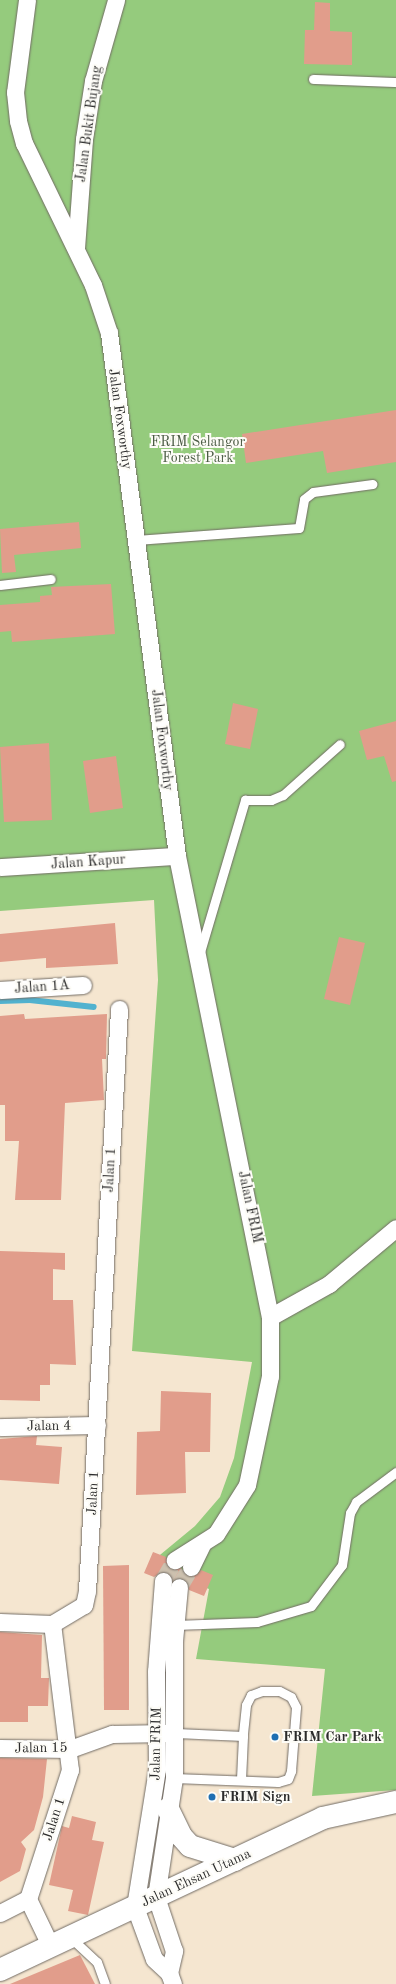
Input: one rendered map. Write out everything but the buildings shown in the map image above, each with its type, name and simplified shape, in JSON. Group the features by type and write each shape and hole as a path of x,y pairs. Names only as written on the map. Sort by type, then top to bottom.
{"street":[{"name":"Jalan Foxworthy","path":"27,0 15,92 18,121 24,143 93,285 109,333 176,856"},
{"name":"Jalan Bukit Bujang","path":"76,250 84,139 93,81 116,0"},
{"name":"Jalan Kapur","path":"0,867 176,856"},
{"name":"Jalan FRIM","path":"175,1560 202,1544 224,1525 247,1485 270,1376 270,1317 176,856"},
{"name":"Jalan 1A","path":"0,990 83,985"},
{"name":"Jalan 1","path":"28,1899 70,1770 70,1749 52,1624 84,1605 87,1592 119,1009"},
{"path":"270,1317 329,1284 396,1228"},
{"name":"Jalan 4","path":"0,1426 97,1425"},
{"name":"Jalan FRIM","path":"191,1566 202,1544"},
{"name":"Jalan FRIM","path":"135,1907 151,1826 157,1733 157,1641 163,1580"},
{"name":"Jalan FRIM","path":"156,1897 168,1809 174,1778 176,1733 175,1625 179,1586"},
{"path":"0,1622 52,1624"},
{"name":"Jalan 15","path":"0,1748 70,1749 112,1734 176,1733"},
{"name":"Jalan Ehsan Utama","path":"0,1970 323,1818 396,1802"},
{"path":"168,1809 181,1836 190,1846 235,1860"},
{"path":"156,1897 174,1951 171,1978"},
{"path":"0,1913 28,1899 51,1947"},
{"path":"135,1907 154,1959 171,1978"}],"lane":[{"path":"313,79 396,82"},
{"path":"136,540 299,528 304,499 314,492 372,484"},
{"path":"0,585 51,579"},
{"path":"198,958 245,800 271,800 283,795 340,744"},
{"path":"175,1625 257,1622 311,1606 342,1565 350,1513 356,1502 396,1472"},
{"path":"174,1778 241,1779 278,1782 288,1779 291,1771 296,1707 291,1697 279,1691 252,1696 246,1705 241,1779"},
{"path":"176,1733 243,1736"},
{"path":"70,1937 97,1962 105,1984"}],"green space":[{"name":"FRIM Selangor Forest Park","path":"0,0 396,0 396,1790 312,1796 325,1669 196,1659 209,1589 149,1564 195,1526 220,1497 234,1458 252,1362 132,1351 158,980 154,900 0,911"}],"waterway":[{"path":"0,1001 30,1000 94,1007"}],"tunnel":[{"path":"163,1581 175,1560"},
{"path":"179,1587 191,1567"}],"place":[{"name":"FRIM Car Park","path":"275,1737"},
{"name":"FRIM Sign","path":"212,1797"}]}
